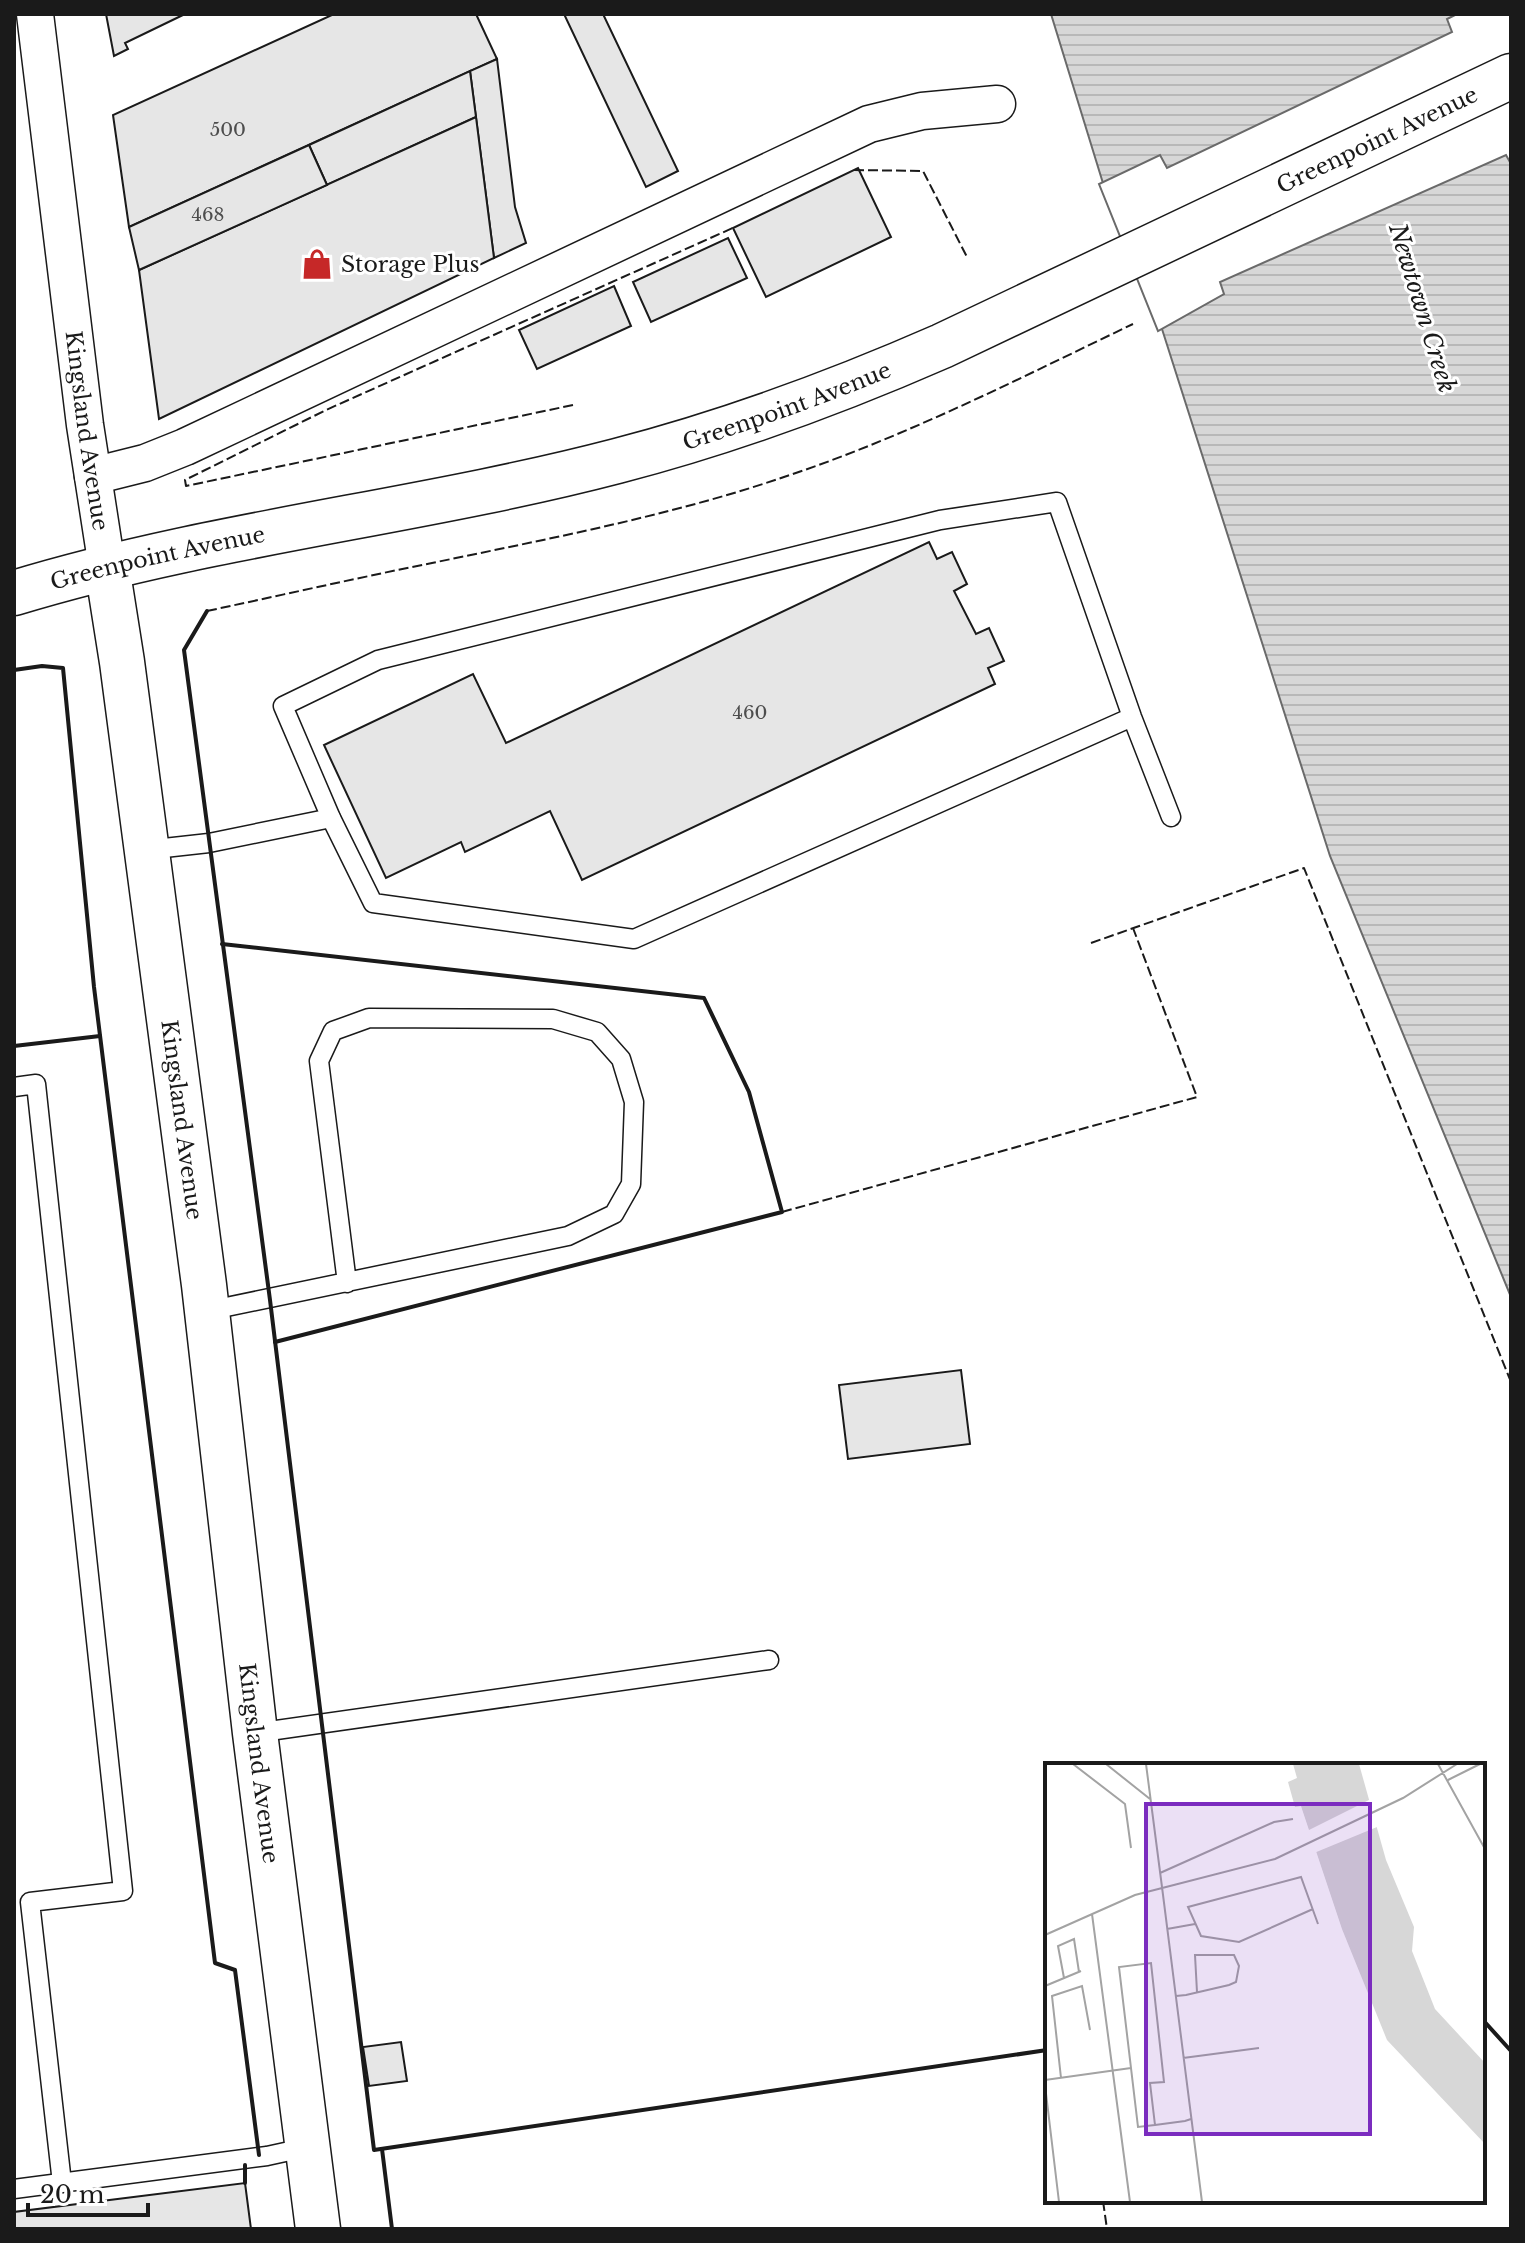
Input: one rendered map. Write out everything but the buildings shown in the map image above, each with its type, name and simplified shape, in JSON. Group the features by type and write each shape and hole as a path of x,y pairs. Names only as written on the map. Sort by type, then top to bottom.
{"main road":[{"name":"Greenpoint Avenue","path":"14,593 107,567 615,462 813,399 878,374 1156,246 1511,76"},
{"name":"Kingsland Avenue","path":"107,567 207,1311 255,1733 318,2229"}],"street":[{"name":"Kingsland Avenue","path":"35,14 107,567"},
{"path":"93,476 145,463 185,447 869,124 922,111 997,104"}],"lane":[{"path":"1132,717 634,939 373,903 331,818 283,706 378,660 940,520 1057,502 1132,717 1171,817"},
{"path":"146,850 209,843 331,818"},
{"path":"207,1311 347,1283 568,1236 614,1214 631,1184 634,1102 621,1059 597,1032 553,1019 369,1018 333,1031 319,1061 347,1283"},
{"path":"14,1087 36,1084 123,1891 30,1902 62,2183"},
{"path":"255,1733 769,1660"},
{"path":"14,2189 267,2156 308,2147"}],"water":[{"name":"Newtown Creek","path":"1051,14 1511,14 1511,1297 1330,856 1162,329 1106,193"}],"pier":[{"path":"1457,14 1511,14 1511,164 1506,155 1220,282 1224,294 1158,331 1099,184 1160,155 1167,168 1452,32 1447,19"}],"fence":[{"path":"854,170 923,171 968,259"},
{"path":"573,405 186,486 185,480 326,410 735,227"},
{"path":"207,611 612,525 746,489 834,459 921,424 1133,324"},
{"path":"1091,943 1304,868 1511,1382"},
{"path":"782,1212 1197,1097 1133,928"},
{"path":"1103,2203 1107,2229"}],"wall":[{"path":"207,611 184,650 270,1300 374,2150 1045,2050"},
{"path":"14,670 42,666 63,668 94,987 215,1963 235,1970 259,2155"},
{"path":"222,944 704,998 749,1092 782,1212 275,1342"},
{"path":"14,1046 100,1036"},
{"path":"1485,2022 1511,2051"},
{"path":"382,2149 392,2229"},
{"path":"245,2165 245,2183"}],"place":[{"name":"Storage Plus","path":"317,264"}]}
